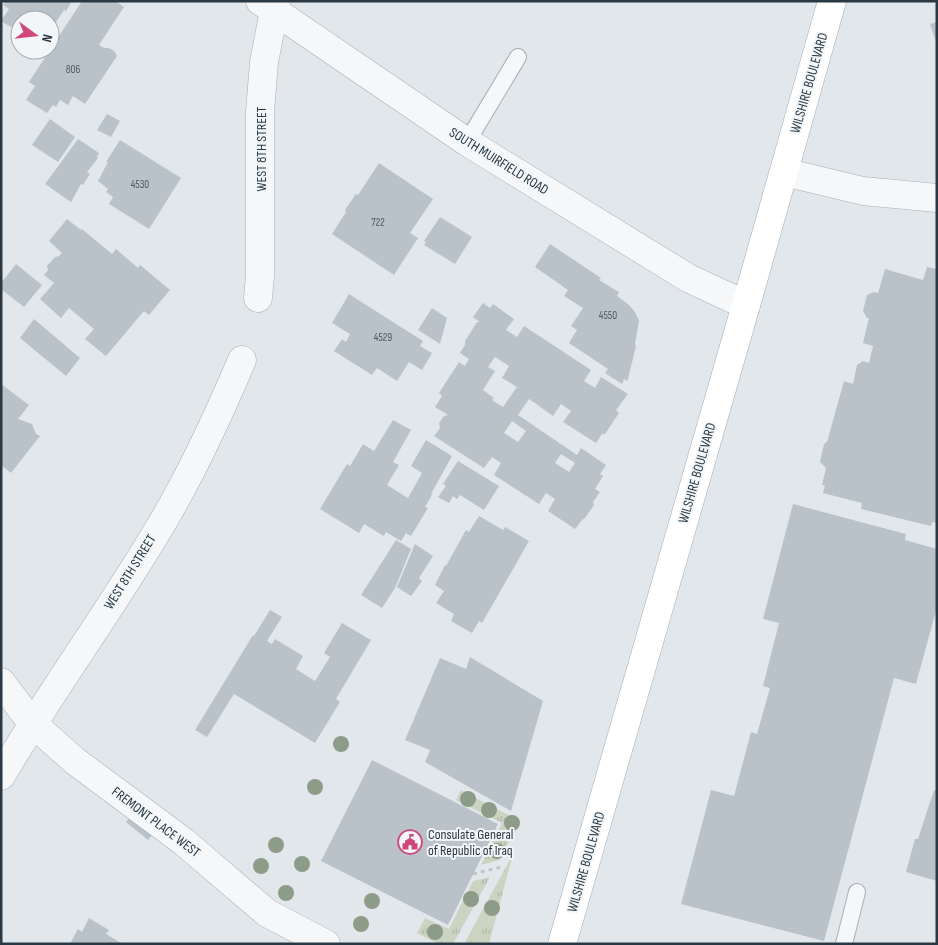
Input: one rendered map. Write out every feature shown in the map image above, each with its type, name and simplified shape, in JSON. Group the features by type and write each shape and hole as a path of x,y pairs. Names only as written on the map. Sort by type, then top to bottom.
{"main road":[{"name":"WILSHIRE BOULEVARD","path":"562,944 832,1"}],"street":[{"name":"SOUTH MUIRFIELD ROAD","path":"270,4 468,142 688,278 746,305"},
{"name":"WEST 8TH STREET","path":"258,298 260,276 260,112 270,4"},
{"path":"784,172 863,191 937,198"},
{"name":"WEST 8TH STREET","path":"1,776 32,723 168,513 215,423 242,360"},
{"name":"FREMONT PLACE WEST","path":"1,682 32,723 75,761 184,842 267,913 326,944"}],"lane":[{"path":"468,142 518,57"},
{"path":"844,944 858,892"}],"path":[{"path":"473,874 501,867"}],"green space":[{"path":"461,790 520,821 499,860 481,865 502,823 456,800"},
{"path":"513,854 489,944 464,944"},
{"path":"490,877 453,944 439,944 417,933 425,918 449,929 473,881"}],"building":[{"path":"6,1 72,1 66,11 64,10 60,16 60,10 10,10 10,26 1,21 9,9 3,5"},
{"path":"82,1 115,1 124,7 99,45 114,51 117,56 85,104 73,96 68,105 60,100 56,107 53,105 47,113 26,100 35,86 29,82 43,60 60,60 60,35"},
{"path":"937,22 937,42 936,42 930,24"},
{"path":"107,114 120,121 111,137 97,130"},
{"path":"50,119 75,137 58,162 32,145"},
{"path":"78,139 99,153 98,158 87,172 90,174 83,185 81,184 71,202 45,184"},
{"path":"120,140 181,178 149,229 109,204 113,197 106,192 108,189 98,181 108,162 106,162"},
{"path":"379,163 433,199 410,233 418,238 394,275 332,234 346,212 345,210 356,194 358,195"},
{"path":"440,217 472,237 455,264 424,245 426,242 424,241"},
{"path":"67,219 112,254 116,249 138,268 140,265 170,290 149,315 144,311 106,356 85,339 94,329 69,308 61,318 40,299 54,283 44,275 48,270 47,266 55,257 62,253 49,241"},
{"path":"550,244 601,278 599,280 619,292 617,296 635,312 639,321 636,346 628,379 627,381 624,379 622,384 605,373 608,369 569,343 577,330 571,326 583,308 564,296 568,290 535,267"},
{"path":"16,264 42,285 24,307 1,289 1,283"},
{"path":"927,267 937,269 937,523 932,522 931,526 861,509 862,503 823,493 825,485 822,485 826,468 820,462 844,381 853,384 857,365 863,361 869,363 873,346 863,343 869,318 867,318 863,311 867,295 874,292 878,293 885,269 923,280"},
{"path":"349,294 423,341 420,346 432,353 422,370 409,362 397,381 377,368 372,375 334,351 342,339 346,342 350,334 332,323"},
{"path":"483,303 490,308 493,304 514,319 506,330 517,337 524,326 591,370 584,381 595,388 601,377 628,394 616,410 619,413 605,434 602,434 596,443 563,422 571,411 561,404 553,416 529,399 518,415 577,455 581,448 606,465 600,474 603,476 595,489 600,492 593,502 594,505 575,529 548,511 555,499 546,493 539,504 494,475 501,463 492,457 484,468 434,436 440,428 439,423 444,416 448,415 435,407 442,396 439,393 459,362 465,366 469,359 460,353 477,322 480,322 473,317","holes":["495,357 509,366 502,378 517,387 503,407 492,400 494,398 483,390 495,371 488,367","512,421 526,431 518,442 504,433","561,454 575,463 569,472 555,463"]},
{"path":"432,308 447,318 440,344 418,330"},
{"path":"34,319 80,358 66,376 20,338"},
{"path":"1,384 29,405 18,419 32,424 36,434 40,436 11,473 1,465"},
{"path":"393,420 411,430 393,462 399,465 387,485 408,498 422,473 411,466 426,440 452,456 425,507 428,508 411,536 406,533 401,541 386,532 384,536 364,524 359,533 320,509 347,464 350,466 363,444 374,451"},
{"path":"458,461 499,486 484,510 460,495 457,499 453,496 449,503 438,497 446,486 443,484"},
{"path":"793,504 906,534 905,540 937,549 937,607 916,684 894,678 824,941 681,904 711,790 734,796 751,732 757,734 770,688 763,686 779,623 763,619"},
{"path":"479,516 503,530 505,527 529,541 482,623 479,621 472,633 451,621 454,614 436,603 444,591 435,585 466,530 469,532"},
{"path":"396,540 411,549 395,588 382,608 361,595"},
{"path":"415,544 433,556 419,578 422,581 411,596 397,587"},
{"path":"270,610 282,617 267,641 272,644 275,639 303,656 296,669 315,681 330,657 324,653 342,623 371,640 336,699 340,702 315,743 234,694 207,737 195,730"},
{"path":"470,657 543,701 511,811 425,762 430,750 405,740 440,658 466,669"},
{"name":"Consulate General of Republic of Iraq","path":"372,760 498,824 448,925 321,861"},
{"path":"934,790 937,791 937,881 906,872 915,839 918,839"},
{"path":"135,809 158,827 148,840 126,822"},
{"path":"89,918 109,930 106,934 123,944 70,944 78,929 82,932"}],"place":[{"name":"Consulate General of Republic of Iraq","path":"410,842"}]}
